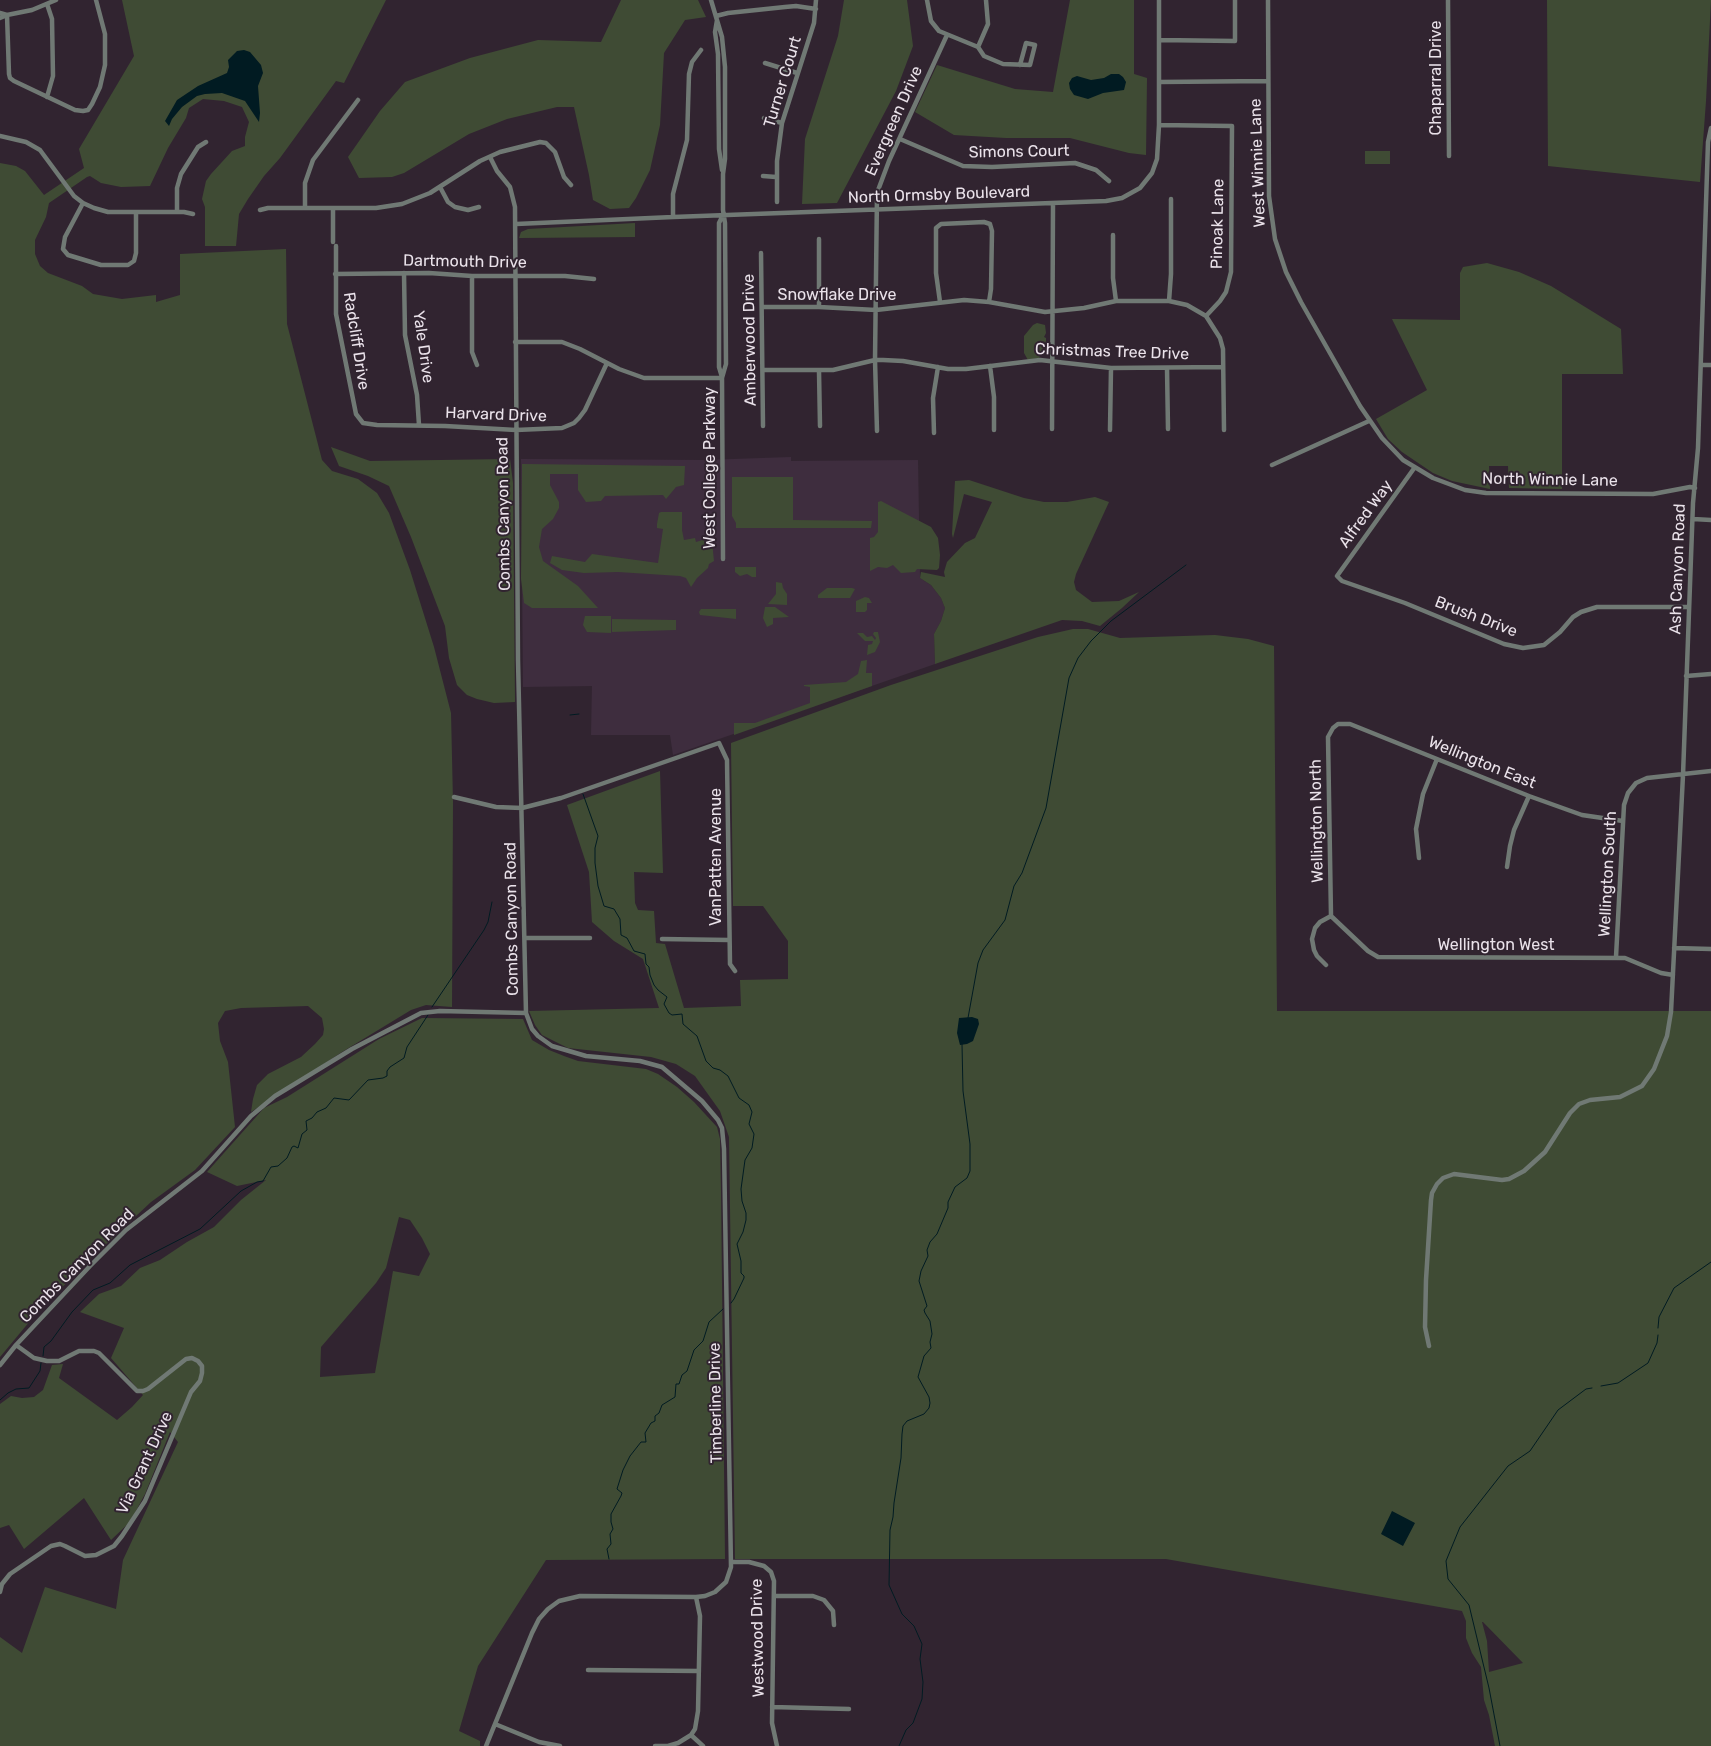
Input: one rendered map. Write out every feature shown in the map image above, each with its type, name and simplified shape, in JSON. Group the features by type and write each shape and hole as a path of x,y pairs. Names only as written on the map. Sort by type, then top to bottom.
{"street":[{"path":"0,18 26,12 56,0"},
{"path":"7,15 9,76 14,82 78,111 86,111 92,104 102,80 106,57 105,34 96,0"},
{"name":"West College Parkway","path":"711,0 717,18 715,32 718,54 719,149 723,174 723,215 725,223 726,364 722,378 723,558"},
{"name":"Turner Court","path":"778,214 776,176 778,142 797,73 814,23 816,0"},
{"path":"927,0 929,13 938,32 978,48 984,56 1003,64 1030,65 1035,45 1026,43 1020,64"},
{"path":"978,48 988,24 986,0"},
{"name":"North Ormsby Boulevard","path":"516,224 1106,201 1122,198 1140,188 1152,173 1157,159 1159,125 1159,0"},
{"path":"1160,40 1235,41 1235,0"},
{"name":"West Winnie Lane","path":"1268,0 1270,209 1274,239 1290,282 1369,420"},
{"name":"Chaparral Drive","path":"1448,0 1449,156"},
{"path":"47,4 52,19 53,76 47,97"},
{"path":"717,18 728,13 785,7 796,6 816,9"},
{"path":"0,13 7,15"},
{"name":"Evergreen Drive","path":"877,431 875,360 876,210 879,184 947,35"},
{"path":"673,217 673,194 687,140 689,74 692,62 701,50"},
{"path":"765,63 797,73"},
{"path":"1159,82 1268,81"},
{"path":"305,208 305,182 313,160 358,100"},
{"path":"764,118 782,123"},
{"name":"Pinoak Lane","path":"1159,125 1232,126 1231,272 1226,292 1206,316"},
{"name":"Ash Canyon Road","path":"1429,1346 1425,1326 1425,1310 1431,1200 1434,1189 1443,1178 1454,1174 1502,1180 1516,1176 1530,1167 1545,1152 1570,1113 1579,1104 1590,1100 1620,1097 1642,1086 1661,1057 1667,1036 1671,1012 1683,775 1692,519 1698,448 1707,158 1711,128"},
{"path":"0,136 26,142 40,150 74,196 83,203 108,212 176,212 192,214"},
{"name":"Simons Court","path":"900,138 963,166 992,167 1075,163 1096,170 1109,181"},
{"path":"176,212 177,188 181,174 198,147 206,142"},
{"path":"260,210 268,208 376,208 402,204 415,200 440,187 480,161 500,152 540,142 546,143 555,152 564,177 571,184"},
{"name":"Combs Canyon Road","path":"0,1365 16,1345 126,1230 202,1171 251,1116 275,1096 352,1049 421,1012 526,1013 516,430 516,207 510,187 497,171 490,157"},
{"path":"763,176 776,176"},
{"path":"440,187 448,202 455,207 468,210 479,207"},
{"path":"1169,302 1171,200"},
{"path":"83,203 65,237 63,249 68,255 101,265 128,265 134,261 136,253 136,212"},
{"path":"1052,429 1054,361 1053,203"},
{"name":"Radcliff Drive","path":"333,208 336,314 356,414 363,423 376,425"},
{"path":"940,302 936,273 936,228 941,224 984,222 990,224 992,231 992,289 989,302"},
{"path":"1114,235 1113,278 1116,302"},
{"path":"819,239 819,307"},
{"name":"Amberwood Drive","path":"761,253 763,426"},
{"name":"Dartmouth Drive","path":"335,274 404,273 472,276 565,276 594,279"},
{"name":"Yale Drive","path":"404,273 405,335 417,395 419,425"},
{"path":"472,276 472,352 477,365"},
{"name":"Snowflake Drive","path":"762,307 876,310 964,300 1053,312 1116,302 1169,302 1187,305 1206,316"},
{"path":"1206,316 1220,338 1223,349 1224,430"},
{"path":"515,342 562,342 644,378 722,378"},
{"name":"Christmas Tree Drive","path":"763,370 833,370 875,360 903,361 948,369 966,369 1040,360 1112,368 1223,367"},
{"name":"Harvard Drive","path":"376,425 419,425 516,430 562,428 574,423 585,410 607,363"},
{"path":"1701,365 1711,365"},
{"path":"990,366 994,430"},
{"path":"934,433 933,398 938,367"},
{"path":"1110,430 1112,368"},
{"path":"1167,368 1168,429"},
{"path":"819,371 820,426"},
{"path":"1272,465 1369,420"},
{"name":"North Winnie Lane","path":"1369,420 1393,450 1415,467 1447,484 1486,493 1652,494 1690,487 1695,488"},
{"name":"Alfred Way","path":"1337,576 1415,467"},
{"path":"1692,519 1711,520"},
{"name":"Brush Drive","path":"1337,576 1342,581 1406,604 1504,644 1523,648 1544,645 1560,632 1573,617 1581,612 1597,607 1689,607"},
{"path":"1686,676 1711,674"},
{"name":"Wellington East","path":"1334,727 1342,723 1350,724 1529,796 1582,815 1623,821"},
{"name":"Wellington North","path":"1331,916 1328,737 1334,727"},
{"name":"VanPatten Avenue","path":"522,808 561,798 719,743 727,760 729,940 730,964 735,971"},
{"path":"1418,858 1416,829 1423,794 1438,759"},
{"name":"Wellington South","path":"1616,957 1623,821 1626,798 1636,783 1647,778 1711,771"},
{"path":"1507,867 1514,830 1529,796"},
{"path":"454,797 496,807 522,808"},
{"path":"1326,965 1316,956 1312,945 1312,938 1315,928 1320,922 1331,916"},
{"name":"Wellington West","path":"1331,916 1368,951 1378,957 1616,957 1624,958 1661,973 1673,975"},
{"path":"525,938 590,938"},
{"path":"662,939 729,940"},
{"path":"1674,948 1711,949"},
{"name":"Timberline Drive","path":"486,1746 539,1619 548,1609 559,1601 595,1596 696,1597 715,1592 721,1588 729,1576 730,1562 724,1149 722,1128 718,1120 702,1101 662,1067 640,1061 586,1056 552,1046 532,1029 526,1013"},
{"name":"Via Grant Drive","path":"0,1592 2,1584 10,1574 51,1546 60,1544 85,1556 96,1556 105,1552 118,1541 145,1501 191,1392 200,1381 202,1373 202,1366 198,1361 192,1358 186,1359 148,1389 137,1391 99,1353 94,1351 79,1351 59,1361 47,1361 34,1358 16,1345"},
{"name":"Westwood Drive","path":"730,1562 749,1562 764,1566 771,1572 774,1581 772,1723 777,1746"},
{"path":"774,1596 813,1596 824,1600 833,1611 834,1625"},
{"path":"655,1746 668,1746 678,1743 691,1735 695,1728 698,1710 700,1616 696,1597"},
{"path":"588,1670 699,1671"},
{"path":"772,1707 849,1709"},
{"path":"495,1724 539,1742 560,1746"},
{"path":"691,1735 703,1746"}],"shaded area":[{"path":"791,457 791,461 918,460 920,578 931,585 941,598 945,608 934,634 935,664 673,755 670,735 591,735 592,686 523,687 521,459 705,460"}],"green space":[{"path":"122,0 386,0 344,83 336,81 248,199 239,214 236,246 205,246 205,207 202,199 206,181 211,174 232,151 245,146 249,122 242,107 224,101 203,99 189,108 186,118 168,148 150,186 121,187 101,183 90,176 87,177 49,203 46,217 35,240 35,254 40,266 48,273 82,286 93,294 122,299 156,295 156,302 180,295 180,254 286,249 287,324 322,460 332,471 358,479 377,493 389,513 410,570 434,647 451,713 453,802 452,1007 426,1005 411,1010 342,1052 251,1112 257,1085 268,1074 301,1057 315,1044 323,1035 322,1018 308,1006 241,1008 225,1011 218,1023 220,1041 228,1062 235,1127 195,1170 151,1202 90,1259 35,1315 0,1357 0,163 16,166 25,171 44,195 84,168 79,149 134,56"},
{"path":"621,0 698,0 706,17 685,20 664,53 660,125 650,170 629,208 610,209 593,200 574,107 557,107 507,119 469,134 404,173 392,177 359,178 348,157 380,111 405,82 470,58 538,40 601,42"},
{"path":"844,0 907,0 913,46 896,91 837,203 802,204 805,139 838,36"},
{"path":"1070,0 1134,0 1134,74 1147,78 1146,155 1129,153 1070,138 1006,138 954,135 915,112 937,65 1015,89 1053,92"},
{"path":"1547,0 1711,0 1700,182 1548,166"},
{"path":"1365,151 1390,151 1390,164 1365,164"},
{"path":"635,223 635,237 519,238 521,232 528,229"},
{"path":"1487,263 1519,272 1551,286 1621,329 1623,374 1562,374 1562,489 1509,488 1508,466 1489,466 1490,489 1452,481 1433,473 1402,452 1388,439 1376,419 1427,390 1392,319 1460,320 1460,273 1463,267"},
{"path":"1037,323 1045,325 1046,333 1044,337 1046,338 1046,343 1039,358 1028,360 1024,353 1024,336"},
{"path":"331,447 370,461 510,459 513,483 515,702 494,703 477,699 467,695 457,685 449,658 445,626 389,486 339,466"},
{"path":"522,464 685,466 684,485 676,487 666,499 663,495 605,496 601,501 586,502 578,490 578,474 550,474 550,485 559,502 559,508 553,519 542,529 539,547 543,561 578,586 598,608 532,608 524,603 521,579"},
{"path":"732,477 793,477 793,520 872,521 871,528 736,528 736,523 732,516"},
{"path":"969,480 1024,498 1044,502 1067,502 1095,497 1109,502 1076,574 1074,582 1076,590 1092,602 1119,601 1139,592 1100,626 1082,621 1062,620 935,664 934,634 945,608 941,598 931,585 920,578 921,572 945,577 944,572 947,562 965,543 975,538 992,502 964,494 953,538 952,534 955,481"},
{"path":"881,501 931,527 938,538 940,555 939,568 937,570 917,569 915,572 901,573 893,565 887,568 878,567 870,571 870,538 874,537 878,532 878,502"},
{"path":"682,512 684,540 695,538 696,542 709,538 712,541 714,561 709,564 708,568 697,578 691,587 686,578 680,576 618,572 584,573 562,570 550,563 552,556 585,562 592,554 658,563 663,529 657,528 657,524 659,513"},
{"path":"735,567 756,567 756,577 747,574 740,576 735,572"},
{"path":"776,582 782,583 787,594 787,605 768,604 776,594"},
{"path":"827,588 855,589 850,598 818,598 818,595"},
{"path":"865,597 869,598 872,603 867,603 867,610 865,612 856,612 856,601"},
{"path":"765,607 775,607 789,617 773,618 773,624 767,627 763,618"},
{"path":"701,609 736,609 736,619 700,615"},
{"path":"585,616 611,616 611,633 587,632 583,625"},
{"path":"612,619 676,620 676,630 612,632"},
{"path":"1073,629 1088,629 1120,638 1215,635 1248,639 1274,646 1277,1011 1711,1011 1711,1746 1495,1746 1484,1700 1481,1667 1472,1653 1466,1638 1466,1621 1462,1611 1166,1559 735,1559 729,1137 720,1111 695,1076 676,1064 651,1057 568,1048 542,1035 535,1025 529,1011 659,1008 643,959 614,941 592,922 589,872 567,805 660,771 663,873 634,872 635,903 638,910 654,911 656,943 665,944 684,1008 741,1006 740,980 788,979 788,941 763,906 733,906 731,743 891,685 1038,637","holes":["1483,1622 1523,1663 1489,1672 1487,1641"]},
{"path":"874,632 878,632 880,642 875,652 867,655 868,645 872,644 873,641 865,641 857,633 863,633 867,637 872,636 875,640"},
{"path":"867,660 866,673 872,673 872,686 734,735 734,723 755,723 810,703 810,687 804,685 846,682 858,674 861,661"},
{"path":"422,1018 523,1019 532,1040 549,1050 578,1061 646,1069 658,1074 694,1102 717,1127 720,1139 721,1191 725,1559 546,1560 478,1666 459,1731 480,1741 480,1746 0,1746 0,1637 22,1653 45,1587 116,1609 123,1560 178,1442 170,1432 145,1494 130,1522 111,1540 84,1498 24,1549 9,1525 0,1528 0,1404 11,1396 22,1398 34,1397 43,1390 52,1365 63,1364 59,1378 117,1420 132,1407 143,1395 111,1358 124,1328 80,1312 99,1294 121,1286 140,1268 160,1260 214,1227 241,1200 266,1180 237,1186 207,1172 264,1108 287,1097 379,1039","holes":["399,1217 410,1220 430,1254 419,1276 393,1271 375,1373 320,1377 321,1347 376,1283 386,1268"]}],"water":[{"path":"244,50 250,52 261,65 263,73 258,86 259,122 245,101 222,93 197,96 182,107 169,126 165,121 177,100 198,86 227,73 229,67 228,60 237,51"},
{"path":"1111,74 1119,74 1123,77 1126,82 1124,90 1103,93 1088,99 1074,95 1070,89 1069,83 1072,78 1077,76 1091,80 1104,78"},
{"path":"972,1017 978,1019 979,1024 973,1041 960,1045 957,1033 959,1018"},
{"path":"1392,1511 1415,1523 1403,1546 1381,1534"}],"waterway":[{"path":"968,1018 978,963 983,950 1005,920 1014,886 1022,873 1046,808 1069,678 1078,658 1091,641 1111,621 1186,565"},
{"path":"570,715 579,714"},
{"path":"583,794 598,836 595,848 595,863 598,886 604,906 614,909 620,919 621,935 627,938 634,951 645,954 646,964 649,967 654,985 667,997 664,1004 669,1013 672,1015 682,1014 683,1024 697,1036 706,1061 713,1068 720,1070 728,1076 739,1098 749,1105 752,1112 749,1124 754,1134 752,1148 745,1160 741,1189 746,1220 737,1244 741,1261 741,1273 744,1278 731,1303"},
{"path":"432,1007 484,930 488,922 492,902"},
{"path":"43,1356 44,1347 51,1341 72,1312 93,1290 110,1283 130,1265 200,1229 241,1191 257,1182 263,1181 271,1167 278,1166 287,1158 292,1147 298,1148 302,1134 307,1130 306,1121 317,1112 326,1108 334,1098 349,1100 368,1080 387,1076 387,1071 390,1067 404,1058 407,1047 428,1015"},
{"path":"899,1746 906,1730 913,1723 922,1699 923,1682 920,1659 922,1644 914,1626 902,1614 889,1585 890,1530 901,1458 903,1426 907,1421 924,1414 929,1408 930,1403 929,1397 918,1377 924,1356 931,1348 932,1334 930,1321 924,1310 927,1306 919,1281 921,1271 928,1256 927,1250 930,1242 937,1234 955,1187 967,1178 970,1171 970,1144 963,1091 962,1044"},
{"path":"1658,1328 1659,1317 1674,1288 1711,1262"},
{"path":"609,1559 607,1549 611,1544 610,1534 613,1529 611,1514 622,1493 617,1489 623,1470 630,1456 641,1442 646,1442 645,1433 651,1423 655,1421 655,1416 659,1413 662,1405 675,1397 676,1384 679,1384 682,1375 687,1371 694,1350 703,1341 709,1322 723,1309"},
{"path":"1601,1386 1618,1383 1648,1363 1657,1343 1658,1335"},
{"path":"0,1400 16,1389 29,1388 40,1371 41,1363"},
{"path":"1500,1746 1489,1688 1469,1605 1448,1579 1446,1561 1460,1527 1508,1466 1530,1451 1558,1410 1586,1389 1592,1388"}]}
